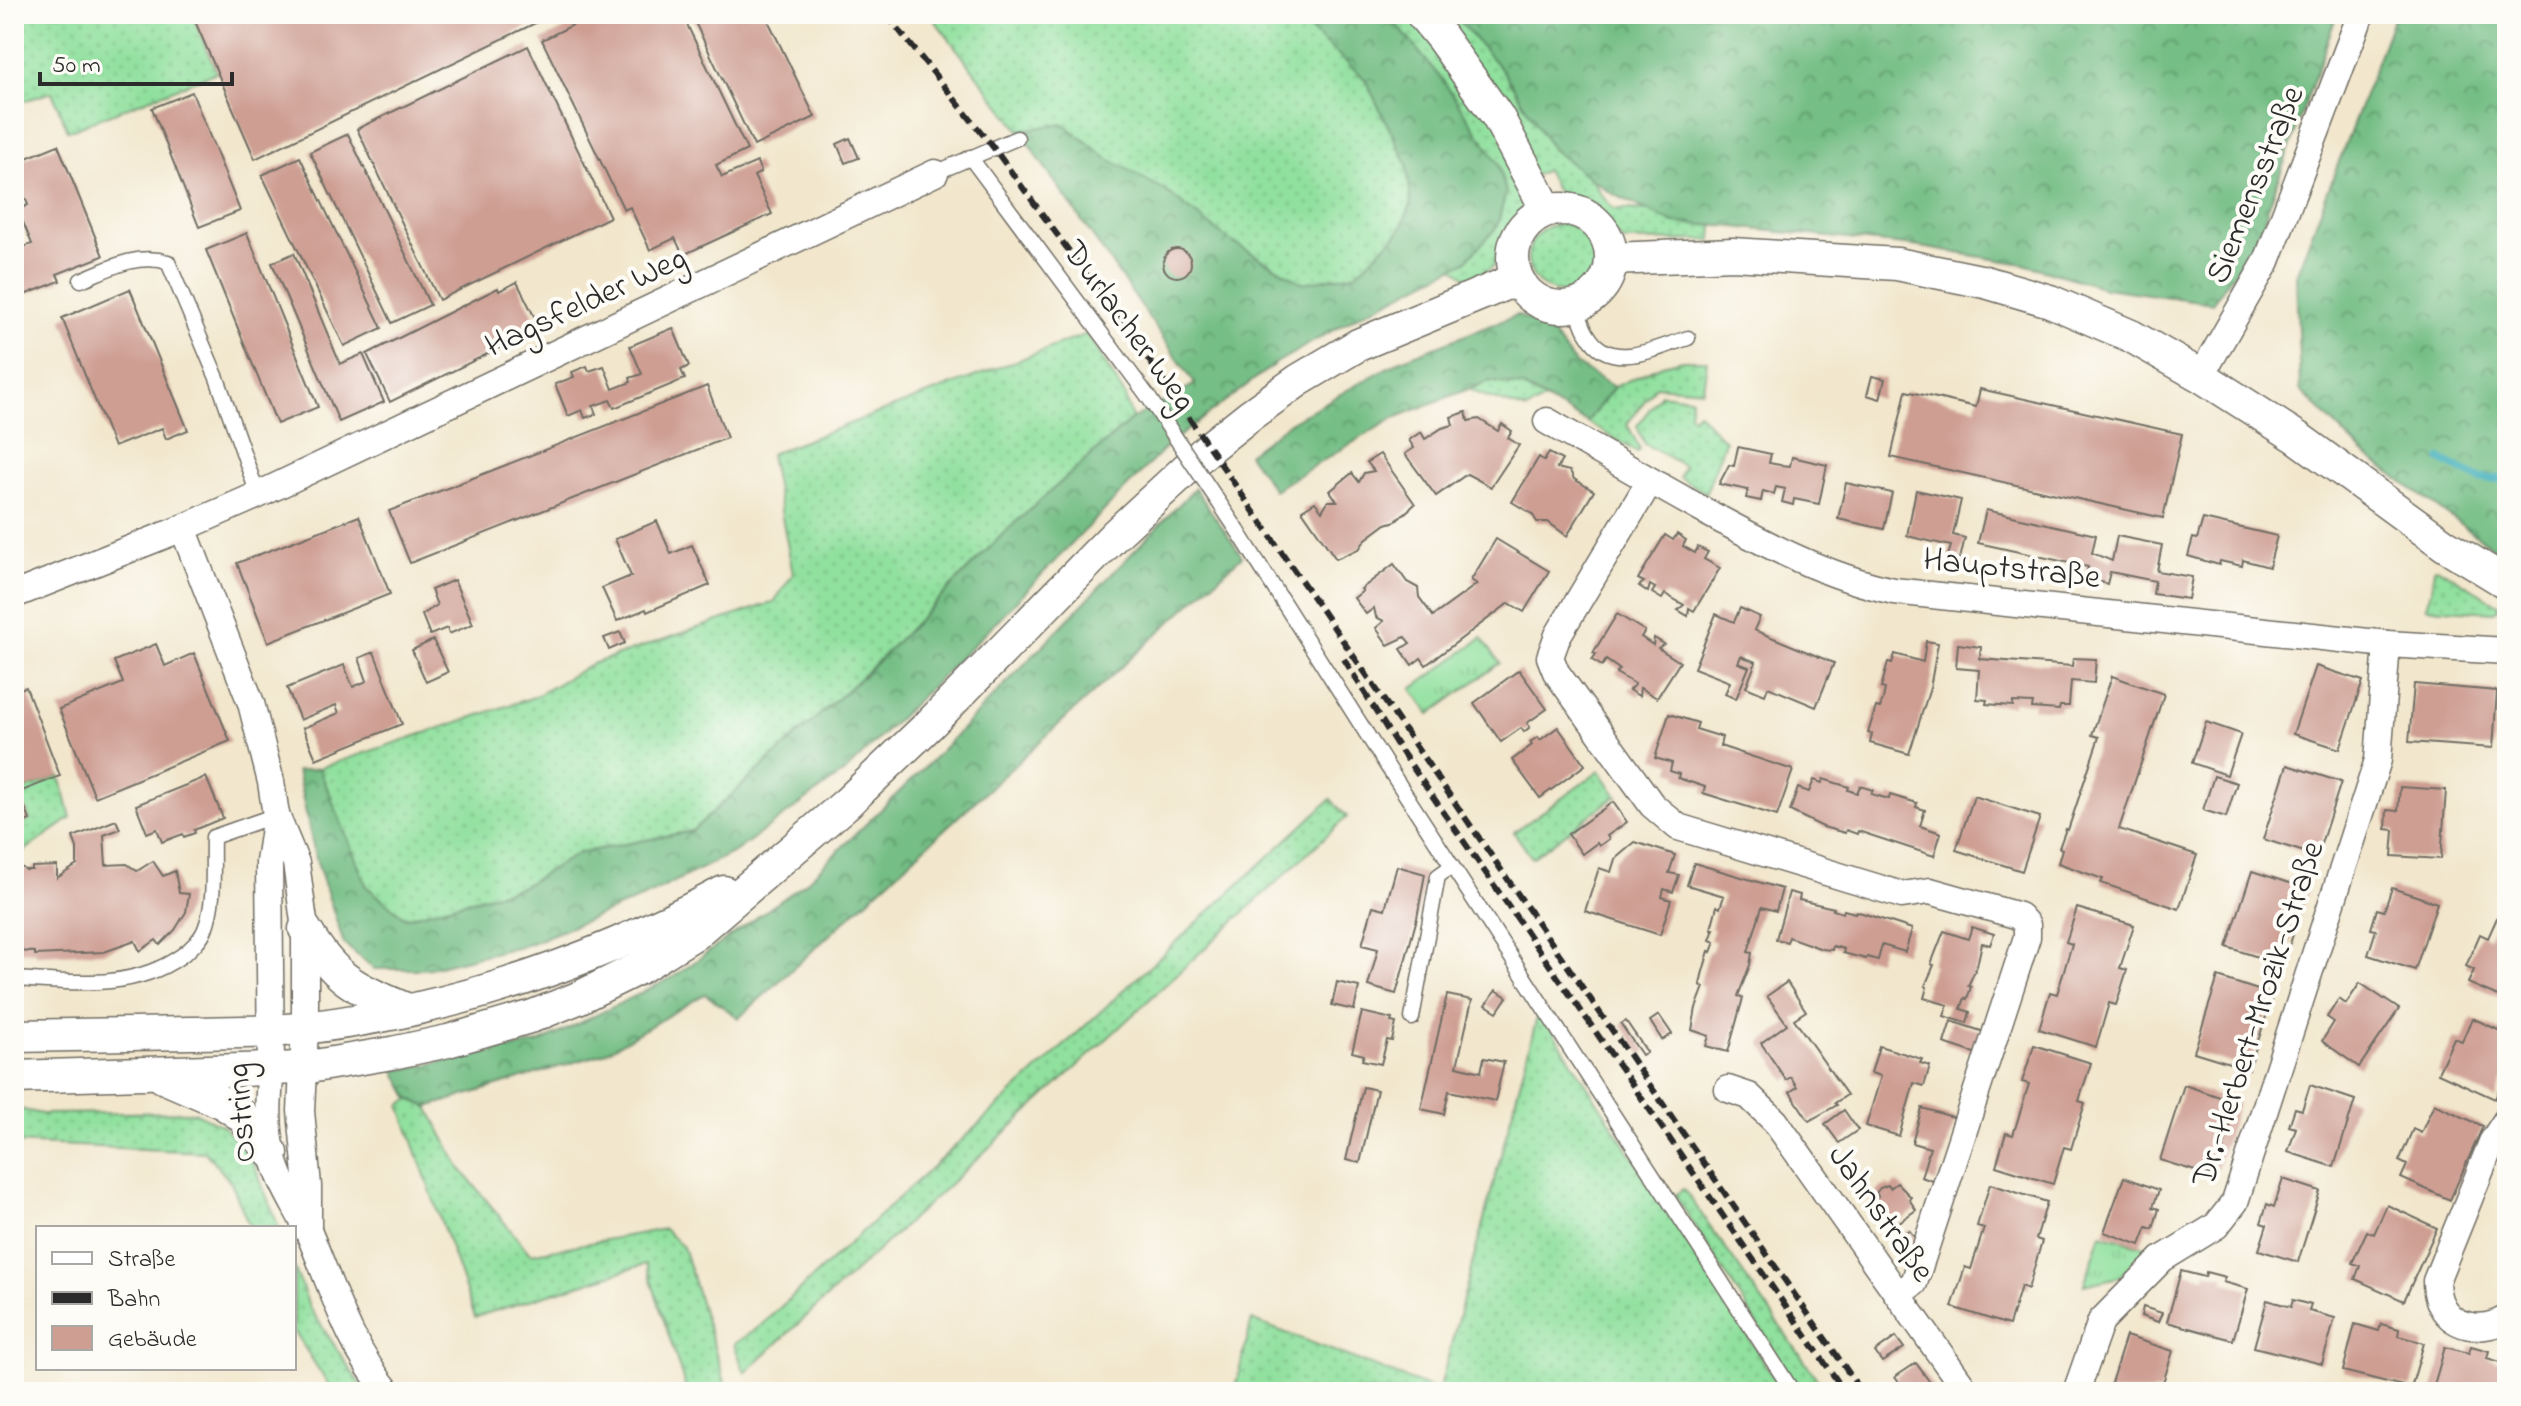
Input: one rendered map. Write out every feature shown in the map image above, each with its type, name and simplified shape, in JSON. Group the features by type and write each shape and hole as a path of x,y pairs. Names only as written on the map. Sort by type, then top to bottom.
{"street":[{"path":"1422,14 1498,117 1547,210"},
{"name":"Siemensstraße","path":"2201,376 2267,261 2361,14"},
{"name":"Hagsfelder Weg","path":"14,595 258,495 935,173"},
{"path":"1566,208 1584,213 1599,224 1609,241 1612,259 1609,275 1590,299 1560,307 1544,304 1530,296 1519,283 1513,266 1513,249 1519,232 1531,219 1547,210 1566,208"},
{"path":"1612,259 1733,254 1897,264 1971,279 2050,301 2131,336 2201,376 2298,438 2455,552 2507,583"},
{"path":"14,1077 287,1069 448,1041 533,1016 641,967 694,934 847,803 929,725 1116,534 1211,446 1250,415 1299,380 1358,345 1505,284 1519,283"},
{"name":"Hauptstraße","path":"1547,421 1650,481 1795,558 1883,589 2387,644 2507,651"},
{"path":"1650,481 1558,635 1550,657 1563,681 1652,805 1678,827 1902,895 1930,891 2019,916 2027,925 2027,937 1914,1283 1898,1295"},
{"path":"183,528 251,703 264,748 276,815 296,863 305,929 305,1028"},
{"name":"Dr.-Herbert-Mrozik-Straße","path":"2076,1392 2095,1333 2106,1316 2162,1259 2216,1226 2235,1202 2378,760 2387,644"},
{"path":"269,1031 269,862 276,815"},
{"path":"14,1036 269,1031 305,1028 408,1010 486,992 555,968 658,926 769,867"},
{"path":"305,929 317,949 347,982 408,1010"},
{"name":"Ostring","path":"305,1028 287,1069 268,1098 272,1153 281,1182 308,1230 335,1300 358,1347 388,1392"},
{"name":"Ostring","path":"269,1031 287,1069 301,1111 308,1186 308,1230"},
{"path":"157,1074 232,1109 272,1153"},
{"name":"Jahnstraße","path":"1728,1089 1749,1096 1775,1121 1967,1392"},
{"path":"2507,1119 2492,1142 2436,1281 2439,1301 2450,1317 2473,1328 2494,1327 2507,1318"}],"lane":[{"name":"Hagsfelder Weg","path":"935,173 1017,138"},
{"name":"Durlacher Weg","path":"970,157 1147,395 1238,531 1793,1392"},
{"path":"81,280 133,259 151,257 168,262 212,364 258,495"},
{"path":"1576,305 1588,336 1602,351 1615,356 1636,354 1688,338"},
{"path":"14,979 95,983 149,974 167,966 189,950 204,932 211,905 213,837 276,815"},
{"path":"1412,1018 1438,876 1452,866"}],"green space":[{"path":"14,14 204,14 194,20 217,72 68,131 52,92 14,104"},
{"path":"930,14 1477,14 1614,209 1714,211 1712,240 1624,241 1556,190 1546,170 1521,182 1527,202 1516,231 1493,266 1472,281 1435,254 1311,309 1029,129 1019,130"},
{"path":"1293,14 1388,14 1444,82 1498,163 1506,192 1497,227 1466,261 1358,316 1276,363 1169,444 846,771 736,851 646,896 529,944 426,969 374,969 344,944 315,856 297,771 319,768 367,887 405,918 521,887 579,853 692,831 870,669 1006,531 1132,419 1195,384 1019,130 1064,124 1107,158 1166,191 1229,240 1303,283 1355,274 1399,232 1411,205 1407,164 1365,79"},
{"path":"1453,14 2337,14 2255,245 2212,303 2105,288 2024,264 1914,246 1674,223 1609,192 1552,149 1503,71"},
{"path":"2395,14 2507,14 2507,558 2364,454 2300,390 2296,275"},
{"path":"1562,224 1586,234 1596,258 1586,282 1562,292 1538,282 1528,258 1538,234"},
{"path":"1517,315 1548,328 1575,364 1614,387 1587,422 1523,387 1489,381 1394,418 1274,490 1248,454 1289,423 1401,360"},
{"path":"1087,334 1124,394 1132,419 1006,531 870,669 692,831 579,853 521,887 404,918 367,887 319,768 534,697 592,664 774,602 793,574 770,454"},
{"path":"1683,360 1707,360 1703,390 1656,386 1627,424 1640,449 1637,452 1587,422 1614,387 1662,365"},
{"path":"1489,381 1523,387 1545,399 1527,410 1470,389"},
{"path":"1661,394 1691,398 1689,414 1693,417 1698,412 1725,441 1706,493 1679,477 1684,466 1645,444 1637,426"},
{"path":"1195,488 1242,556 739,1018 705,994 604,1053 428,1107 410,1099 395,1071 539,1043 672,978 805,883 928,764"},
{"path":"2434,568 2498,604 2499,608 2494,612 2428,608"},
{"path":"1482,638 1500,663 1430,714 1412,689"},
{"path":"1600,771 1618,798 1616,796 1532,858 1514,832"},
{"path":"60,776 71,818 14,858 14,827 30,820 19,792"},
{"path":"1331,799 1347,817 745,1373 734,1344 759,1327"},
{"path":"1539,1010 1783,1392 1234,1392 1252,1320 1439,1391"},
{"path":"410,1099 428,1107 460,1168 530,1254 664,1229 683,1247 728,1392 687,1392 646,1264 475,1317 400,1105"},
{"path":"14,1108 42,1114 194,1112 223,1126 250,1154 278,1226 249,1226 231,1182 205,1152 14,1143"},
{"path":"1684,1189 1826,1392 1801,1392 1675,1195"},
{"path":"2101,1234 2149,1248 2119,1277 2084,1285"},
{"path":"296,1272 310,1308 365,1392 333,1392 296,1334"}],"building":[{"path":"204,14 554,14 255,159 194,19"},
{"path":"595,14 682,14 747,150 716,165 722,177 757,162 761,172 754,176 772,214 683,255 675,238 650,250 630,207 624,210 542,40"},
{"path":"691,14 765,14 815,117 754,146"},
{"path":"528,46 610,217 439,300 357,129"},
{"path":"192,92 240,211 199,227 152,108"},
{"path":"348,134 430,305 392,323 310,152"},
{"path":"850,138 859,158 845,163 837,144"},
{"path":"58,145 103,256 57,274 60,281 14,299 14,251 32,244 18,210 28,205 14,163"},
{"path":"300,157 382,328 344,346 262,175"},
{"path":"247,233 318,407 277,424 206,250"},
{"path":"1177,249 1187,253 1191,263 1187,273 1177,277 1167,273 1163,263 1167,253"},
{"path":"294,253 340,364 363,354 384,402 339,422 272,263"},
{"path":"517,282 540,328 390,402 367,354 498,288 499,291"},
{"path":"130,289 188,430 166,439 162,428 114,447 62,318"},
{"path":"673,328 689,366 681,370 685,379 614,408 610,400 593,406 596,414 585,418 582,410 568,416 555,384 574,377 572,372 587,366 589,371 604,366 613,389 631,382 630,378 642,374 630,346"},
{"path":"1872,376 1885,379 1880,399 1867,395"},
{"path":"707,386 727,438 410,563 389,511"},
{"path":"1980,389 2182,434 2163,518 1891,457 1906,391 1976,407"},
{"path":"1466,412 1468,421 1479,419 1498,431 1502,424 1512,431 1508,438 1519,445 1491,487 1467,474 1436,496 1405,454 1414,448 1409,440 1421,432 1425,439 1453,425 1451,417"},
{"path":"1738,447 1771,454 1769,463 1790,466 1792,457 1827,465 1819,504 1794,499 1793,505 1782,502 1785,489 1776,487 1774,494 1763,491 1761,501 1746,498 1748,490 1719,484 1729,465 1734,466"},
{"path":"1549,453 1562,460 1557,468 1570,471 1574,479 1594,491 1567,536 1548,522 1537,522 1532,514 1512,502 1539,457 1544,461"},
{"path":"1380,454 1415,504 1396,521 1386,524 1366,539 1359,549 1336,559 1302,510 1315,502 1322,511 1328,501 1337,501 1330,491 1352,473 1359,482 1364,473 1374,471 1367,462"},
{"path":"1846,483 1892,493 1884,529 1838,519"},
{"path":"1916,490 1961,500 1953,535 1965,538 1960,559 1948,556 1951,546 1907,536"},
{"path":"1986,510 2096,535 2092,553 2112,561 2117,536 2162,545 2157,571 2192,577 2188,599 2153,594 2155,581 2110,572 2107,584 2097,581 2097,577 2086,575 2088,567 1978,543"},
{"path":"359,516 390,594 268,642 237,563"},
{"path":"2203,519 2277,536 2269,567 2243,560 2242,566 2220,561 2219,565 2188,556"},
{"path":"657,521 671,554 692,545 710,585 647,612 646,609 617,621 602,588 631,576 615,539"},
{"path":"1677,534 1686,540 1683,546 1695,553 1698,547 1708,552 1704,559 1720,568 1694,611 1689,608 1688,616 1678,610 1684,605 1665,594 1662,599 1652,593 1655,588 1650,585 1648,592 1639,586 1644,582 1638,579 1665,535 1673,540"},
{"path":"1496,539 1549,571 1524,612 1509,603 1426,665 1421,658 1412,665 1401,649 1410,643 1405,637 1388,645 1376,628 1384,621 1376,617 1374,608 1366,614 1354,598 1394,564 1407,582 1418,588 1419,597 1433,616 1477,584 1471,580"},
{"path":"454,580 473,624 449,634 447,628 430,635 422,615 437,605 431,590"},
{"path":"1740,608 1760,617 1754,630 1834,663 1816,707 1768,687 1765,695 1746,687 1756,662 1741,656 1738,663 1749,667 1736,699 1725,694 1730,682 1694,668 1716,614 1734,622"},
{"path":"1617,614 1645,631 1641,637 1653,645 1654,638 1664,644 1658,648 1680,662 1657,698 1640,688 1639,696 1629,690 1635,684 1616,673 1619,669 1606,660 1602,666 1592,660 1596,654 1593,653"},
{"path":"620,632 625,643 609,650 604,638"},
{"path":"433,640 448,672 426,682 412,650"},
{"path":"1926,641 1938,643 1930,688 1909,754 1870,743 1872,734 1868,733 1876,707 1880,708 1883,699 1885,689 1881,688 1888,662 1892,663 1895,654 1923,662"},
{"path":"156,644 165,666 194,653 230,741 95,797 59,709 123,683 114,661"},
{"path":"1958,644 1981,647 1980,659 2072,666 2073,658 2096,659 2094,683 2071,681 2069,706 2060,706 2059,710 2032,708 2033,703 2013,702 2013,706 1986,704 1987,700 1977,699 1979,670 1956,668"},
{"path":"374,652 402,724 316,759 303,728 339,713 336,705 300,720 287,688 344,665 353,687 367,681 359,658"},
{"path":"2316,666 2363,681 2340,749 2293,734"},
{"path":"1519,670 1547,709 1527,723 1530,727 1524,732 1521,728 1501,742 1474,703"},
{"path":"2112,676 2164,694 2119,829 2197,855 2179,909 2101,883 2103,879 2058,863 2062,849 2059,848 2099,737 2092,735"},
{"path":"2414,684 2497,691 2493,748 2409,742"},
{"path":"26,687 60,776 19,792 30,820 14,827 14,691"},
{"path":"1669,714 1698,723 1696,729 1722,737 1720,746 1793,770 1777,816 1703,793 1705,787 1678,778 1679,774 1670,771 1672,763 1655,758"},
{"path":"2206,722 2241,734 2227,775 2192,763"},
{"path":"1558,727 1585,765 1540,798 1512,760 1532,745 1530,742 1538,737 1540,740"},
{"path":"2287,765 2341,782 2317,856 2263,839"},
{"path":"2214,776 2237,783 2226,817 2203,810"},
{"path":"206,777 223,818 194,830 195,833 162,842 157,829 147,833 136,805"},
{"path":"1823,779 1849,787 1848,790 1857,793 1860,786 1873,790 1871,794 1889,799 1890,795 1917,803 1916,807 1925,810 1920,826 1941,833 1934,856 1858,831 1857,834 1846,830 1845,833 1823,827 1790,811 1798,788 1809,792 1814,780 1822,783"},
{"path":"2400,787 2446,790 2441,859 2392,856 2394,830 2386,829 2387,810 2398,811"},
{"path":"1974,796 2040,817 2022,871 1956,850"},
{"path":"1613,802 1627,822 1607,836 1609,839 1582,854 1568,834"},
{"path":"116,820 120,829 104,835 106,865 127,864 137,871 153,861 163,876 175,871 179,893 189,894 186,912 175,930 160,945 156,940 140,951 135,941 104,952 35,955 35,952 14,951 14,863 26,870 57,866 57,878 77,865 77,848 73,837"},
{"path":"1635,842 1675,855 1669,873 1679,875 1673,892 1664,889 1662,897 1671,900 1660,935 1585,911 1599,868 1611,872 1615,859"},
{"path":"1694,863 1782,889 1776,911 1762,907 1748,952 1752,953 1750,965 1738,996 1743,998 1728,1052 1706,1046 1709,1036 1692,1030 1704,987 1700,985 1702,975 1715,942 1710,940 1714,929 1711,929 1717,906 1720,908 1724,896 1687,885"},
{"path":"1397,866 1425,874 1417,918 1396,994 1368,986 1378,949 1362,945 1373,906 1385,909"},
{"path":"2252,871 2308,889 2283,965 2227,947"},
{"path":"2392,888 2437,903 2415,970 2368,955 2376,930 2371,929 2377,909 2384,911"},
{"path":"1789,892 1800,895 1799,900 1843,913 1844,910 1856,911 1912,929 1905,952 1882,945 1878,960 1866,959 1843,953 1844,949 1833,946 1832,950 1822,949 1789,937 1787,942 1776,939"},
{"path":"2077,908 2134,925 2120,968 2127,970 2116,1005 2109,1003 2096,1047 2039,1029 2050,992 2057,994 2072,944 2066,942"},
{"path":"2501,909 2507,911 2507,1000 2468,983 2474,970 2466,966 2480,934 2488,938"},
{"path":"1972,927 1994,934 1990,945 1982,943 1968,986 1971,987 1961,1009 1970,1012 1967,1023 1944,1016 1948,1005 1924,998 1925,986 1934,965 1931,964 1944,931 1968,939"},
{"path":"2218,977 2273,995 2249,1069 2194,1052"},
{"path":"1337,982 1359,987 1354,1010 1332,1005"},
{"path":"1787,982 1806,1011 1794,1019 1847,1095 1835,1103 1837,1105 1809,1121 1790,1092 1797,1087 1791,1077 1786,1080 1761,1043 1787,1024 1767,996"},
{"path":"2360,983 2399,1009 2359,1067 2322,1041 2334,1022 2327,1017 2339,999 2346,1004"},
{"path":"1496,990 1507,997 1497,1012 1486,1005"},
{"path":"1447,995 1472,1000 1457,1066 1481,1072 1484,1058 1504,1062 1495,1101 1449,1091 1444,1114 1421,1109"},
{"path":"1362,1012 1392,1019 1391,1022 1396,1023 1392,1041 1387,1040 1381,1064 1362,1060 1364,1055 1352,1052"},
{"path":"1659,1015 1672,1034 1662,1040 1650,1021"},
{"path":"2472,1018 2507,1034 2507,1071 2495,1099 2438,1073 2454,1038 2462,1041"},
{"path":"1626,1021 1647,1052 1642,1055 1621,1024"},
{"path":"1951,1021 1984,1032 1977,1054 1944,1043"},
{"path":"2034,1045 2091,1063 2079,1101 2085,1103 2071,1149 2064,1147 2053,1184 1996,1166 2006,1133 2013,1135 2029,1084 2022,1082"},
{"path":"1879,1046 1922,1059 1920,1063 1930,1066 1924,1086 1914,1083 1899,1136 1866,1126 1881,1076 1871,1073"},
{"path":"2184,1085 2238,1103 2214,1177 2160,1160"},
{"path":"2310,1085 2355,1100 2334,1167 2288,1152 2296,1128 2289,1126 2295,1108 2302,1110"},
{"path":"1363,1087 1377,1090 1360,1163 1346,1160"},
{"path":"2434,1104 2483,1126 2450,1200 2401,1178 2407,1165 2399,1161 2413,1129 2421,1133"},
{"path":"1922,1108 1956,1118 1936,1182 1921,1177 1930,1148 1912,1143"},
{"path":"1844,1110 1858,1130 1839,1143 1825,1124"},
{"path":"2124,1177 2159,1190 2153,1207 2159,1209 2153,1229 2147,1227 2140,1245 2104,1232"},
{"path":"2283,1179 2320,1191 2298,1262 2259,1250 2267,1225 2261,1223 2267,1204 2274,1207"},
{"path":"1897,1183 1911,1197 1909,1199 1916,1210 1889,1229 1870,1202 1878,1196 1876,1193 1880,1188 1888,1185 1890,1188"},
{"path":"1990,1184 2047,1202 2036,1239 2042,1241 2028,1289 2021,1286 2009,1325 1952,1307 1965,1267 1971,1269 1984,1228 1977,1226"},
{"path":"2387,1205 2437,1228 2404,1301 2355,1279 2360,1266 2352,1263 2367,1231 2374,1234"},
{"path":"1909,1230 1917,1240 1897,1255 1890,1245"},
{"path":"2181,1271 2205,1277 2206,1272 2225,1277 2223,1282 2248,1289 2233,1340 2167,1322"},
{"path":"2267,1300 2291,1307 2293,1300 2311,1305 2309,1311 2335,1318 2322,1364 2254,1347"},
{"path":"2143,1307 2162,1313 2158,1322 2141,1316"},
{"path":"2355,1324 2379,1331 2381,1324 2399,1329 2398,1336 2424,1343 2411,1388 2343,1371"},
{"path":"2126,1336 2173,1351 2160,1392 2108,1392"},
{"path":"1896,1337 1904,1348 1882,1362 1875,1352"},
{"path":"2471,1346 2489,1351 2487,1358 2507,1364 2505,1392 2432,1392 2445,1347 2469,1353"},
{"path":"1916,1363 1936,1392 1905,1392 1895,1377"}],"waterway":[{"path":"2441,460 2480,479 2507,479"}],"railway":[{"path":"886,14 993,147 1151,363 1862,1392"},
{"path":"1344,659 1395,742 1845,1392"}]}
